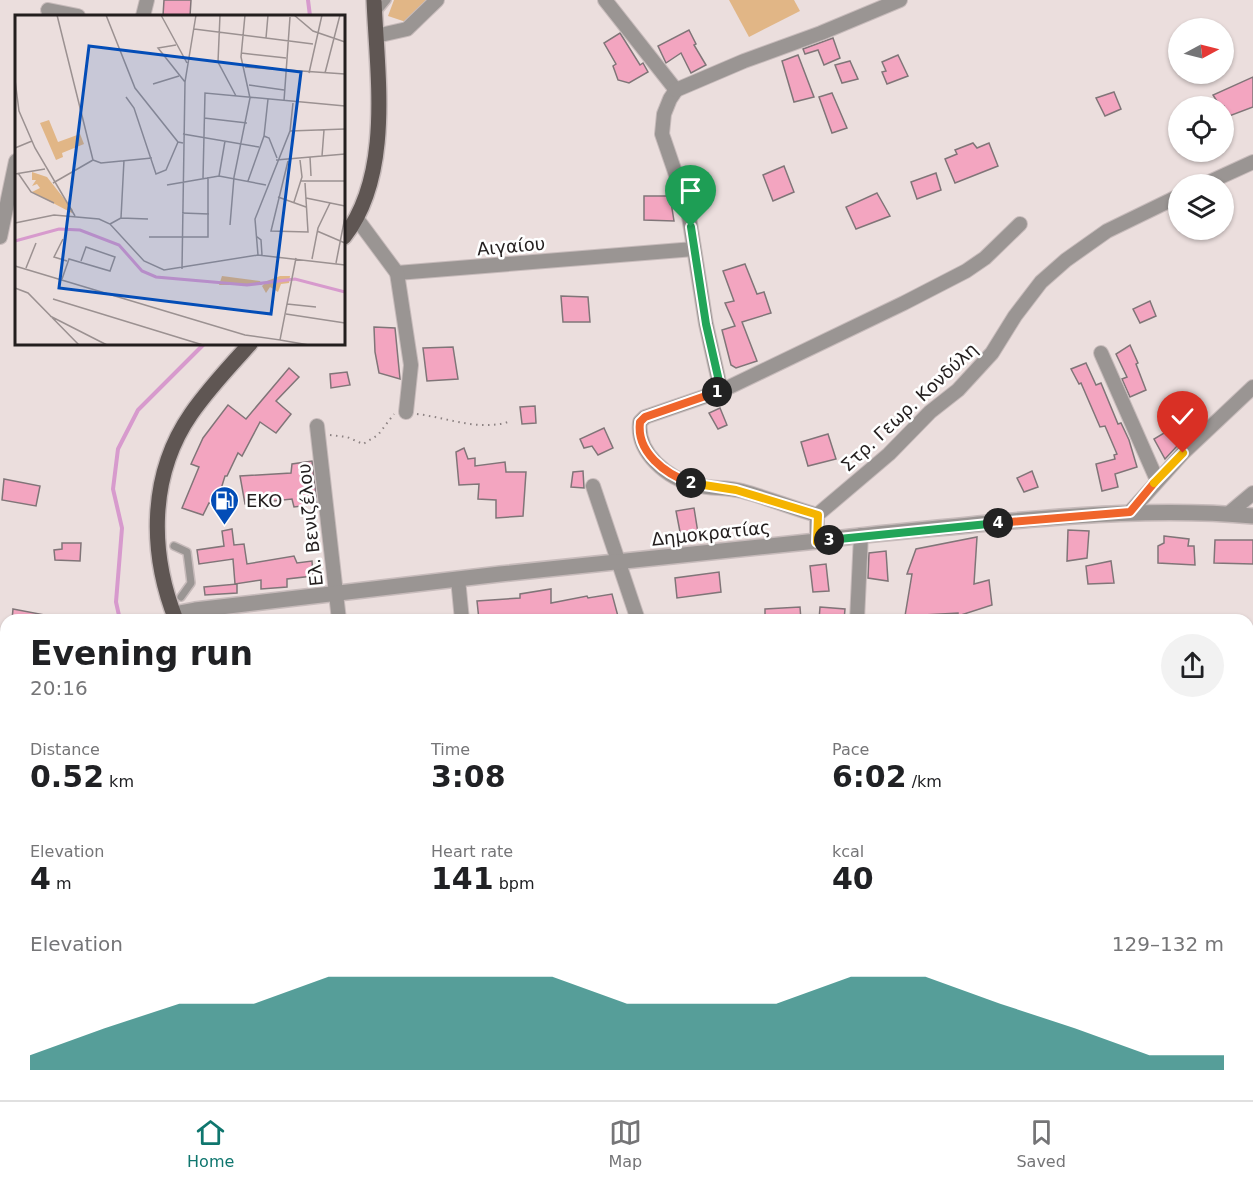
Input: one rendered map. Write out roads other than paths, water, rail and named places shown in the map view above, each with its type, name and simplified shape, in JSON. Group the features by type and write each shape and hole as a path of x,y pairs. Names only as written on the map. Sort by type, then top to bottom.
{"main road":[{"path":"345,236 357,219 366,200 376,160 378,80 374,0"},
{"path":"174,614 161,575 157,548 157,516 161,484 174,447 190,415 208,390 249,345"}],"street":[{"path":"143,15 147,0"},
{"path":"376,36 407,29 437,0"},
{"path":"605,0 676,90"},
{"path":"721,390 706,324 688,210 662,134 664,114 670,99 676,90 900,0"},
{"path":"48,9 74,15"},
{"path":"1227,174 1253,162"},
{"path":"0,237 15,166"},
{"name":"Στρ. Γεωρ. Κονδύλη","path":"818,515 889,454 930,412 958,390 992,353 1015,316 1041,282 1066,260 1107,231 1168,201"},
{"path":"357,219 397,273 411,365 406,412"},
{"path":"817,542 818,515 736,490 696,485 662,469 639,437 640,422 645,417 721,390 966,271 985,258 1020,224"},
{"name":"Αιγαίου","path":"397,273 694,249"},
{"path":"1101,353 1157,480"},
{"path":"1130,512 1157,480 1223,413 1253,387"},
{"name":"Ελ. Βενιζέλου","path":"318,431 338,614"},
{"path":"593,486 636,614"},
{"path":"1228,514 1253,493"},
{"name":"Δημοκρατίας","path":"184,614 195,610 336,593 817,542 861,535 1130,512 1253,516"},
{"path":"858,614 861,535"},
{"path":"458,579 461,614"}],"lane":[{"path":"375,16 387,0"},
{"path":"174,546 187,552 191,583 181,597"}],"waterway":[{"path":"308,0 310,15"},
{"path":"119,614 116,602 122,528 113,489 118,449 138,410 203,345"}],"place":[{"name":"EKO","path":"225,526"}]}
